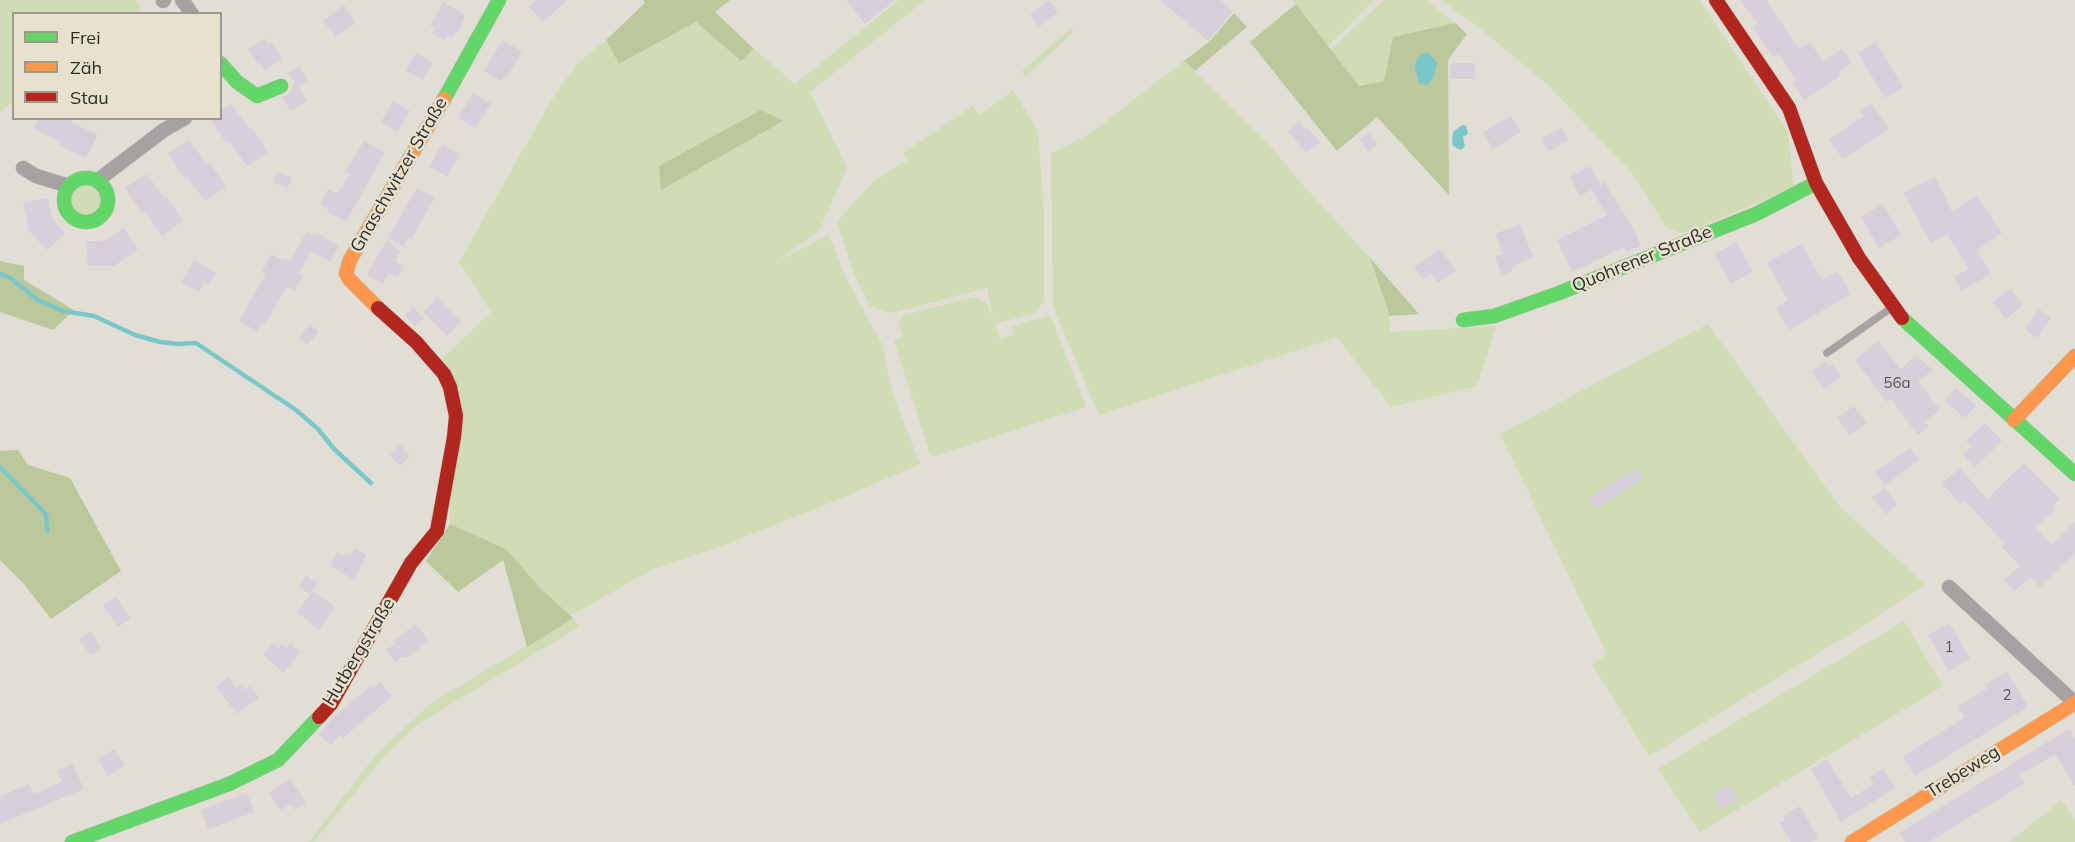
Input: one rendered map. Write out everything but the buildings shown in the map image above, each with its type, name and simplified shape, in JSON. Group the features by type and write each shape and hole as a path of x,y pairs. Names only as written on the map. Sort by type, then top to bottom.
{"street":[{"name":"Gnaschwitzer Straße","path":"435,362 355,286 346,273 347,267 499,0"},
{"path":"1716,0 1789,108 1815,183 1859,258 1893,306 1906,323 2075,474"},
{"path":"222,65 237,82 257,96 280,86"},
{"path":"98,180 164,130 182,120"},
{"path":"23,168 36,176 69,186"},
{"path":"82,177 98,180 107,191 109,204 102,216 90,222 77,220 67,211 64,198 69,186 82,177"},
{"name":"Quohrener Straße","path":"1463,320 1494,316 1558,293 1756,214 1815,183"},
{"path":"2014,420 2075,356"},
{"name":"Hutbergstraße","path":"72,842 229,784 278,760 331,704 411,563 437,531 456,416 450,387 435,362"},
{"path":"1949,587 2074,702"},
{"name":"Trebeweg","path":"1852,842 2074,702"}],"lane":[{"path":"1827,353 1893,306"}],"green space":[{"path":"0,0 136,0 142,9 138,12 12,12 12,103 0,112"},
{"path":"643,0 730,0 715,12 754,49 741,61 696,22 619,64 606,40 645,3"},
{"path":"899,0 925,0 810,92 847,168 819,231 774,263 829,235 846,278 882,344 893,395 920,464 724,545 653,569 570,616 541,589 506,549 450,524 449,494 461,436 440,361 491,312 459,262 551,101 576,65 606,40 620,64 696,22 741,61 754,49 795,84"},
{"path":"1293,0 1374,0 1328,46"},
{"path":"1384,0 1426,0 1455,23 1393,37 1384,81 1359,86 1331,49"},
{"path":"1441,0 1699,0 1788,132 1794,187 1683,234 1666,227 1632,173 1547,84 1481,29"},
{"path":"1296,4 1359,86 1384,81 1393,37 1455,23 1467,34 1448,60 1449,195 1377,117 1337,151 1250,42"},
{"path":"1234,13 1247,27 1195,71 1184,61 1209,42"},
{"path":"1071,28 1074,32 1025,77 1022,71"},
{"path":"1184,61 1267,142 1300,182 1370,258 1390,316 1390,332 1496,326 1477,386 1391,407 1337,337 1099,415 1053,306 1051,154 1092,132"},
{"path":"1013,90 1038,131 1044,214 1044,301 1035,313 995,324 1000,339 1014,335 1012,327 1050,315 1086,407 931,457 894,340 903,337 898,324 904,315 974,297 986,302 993,318 987,288 892,313 870,306 853,271 837,221 874,181 908,160 903,153 973,106 979,116"},
{"path":"761,110 783,121 661,190 659,166"},
{"path":"86,184 97,189 102,200 97,211 86,216 75,211 70,200 75,189"},
{"path":"1370,258 1419,314 1390,316"},
{"path":"0,261 24,266 24,280 74,310 53,330 0,312"},
{"path":"1708,324 1840,507 1925,584 1861,627 1649,756 1592,664 1607,654 1500,434"},
{"path":"18,450 28,465 70,478 121,571 51,619 24,584 0,560 0,451"},
{"path":"450,524 506,549 541,589 573,618 527,647 503,560 458,592 426,561"},
{"path":"573,618 579,627 418,724 381,760 314,842 309,842 375,756 430,704"},
{"path":"1904,621 1943,686 1700,832 1658,769"},
{"path":"2061,800 2075,820 2075,842 2010,842"}],"water":[{"path":"1427,52 1437,62 1434,76 1428,85 1419,83 1415,68 1417,58"},
{"path":"1462,125 1466,126 1468,134 1463,137 1465,146 1461,150 1453,146 1452,142 1453,132"}],"waterway":[{"path":"0,274 10,278 38,300 63,311 94,316 135,335 160,342 196,343 296,410 371,483"},
{"path":"0,467 46,514 47,531"}],"traffic: fast":[{"path":"444,99 499,0"},
{"path":"222,65 237,82 257,96 281,86"},
{"path":"86,178 95,179 102,184 107,191 108,200 107,209 102,216 95,221 86,222 77,221 70,216 65,209 64,200 65,191 70,184 77,179 86,178"},
{"path":"1463,320 1494,316 1559,293 1756,214 1816,183"},
{"path":"1902,318 2075,474"},
{"path":"72,842 229,784 278,760 319,717"}],"traffic: slow":[{"path":"378,308 349,279 346,273 350,260 444,99"},
{"path":"2014,420 2075,356"},
{"path":"1852,842 2075,703"}],"traffic: jam":[{"path":"1716,0 1789,108 1816,183 1859,258 1902,318"},
{"path":"319,717 331,704 411,563 437,531 454,437 456,416 450,387 444,374 416,342 378,308"}]}
